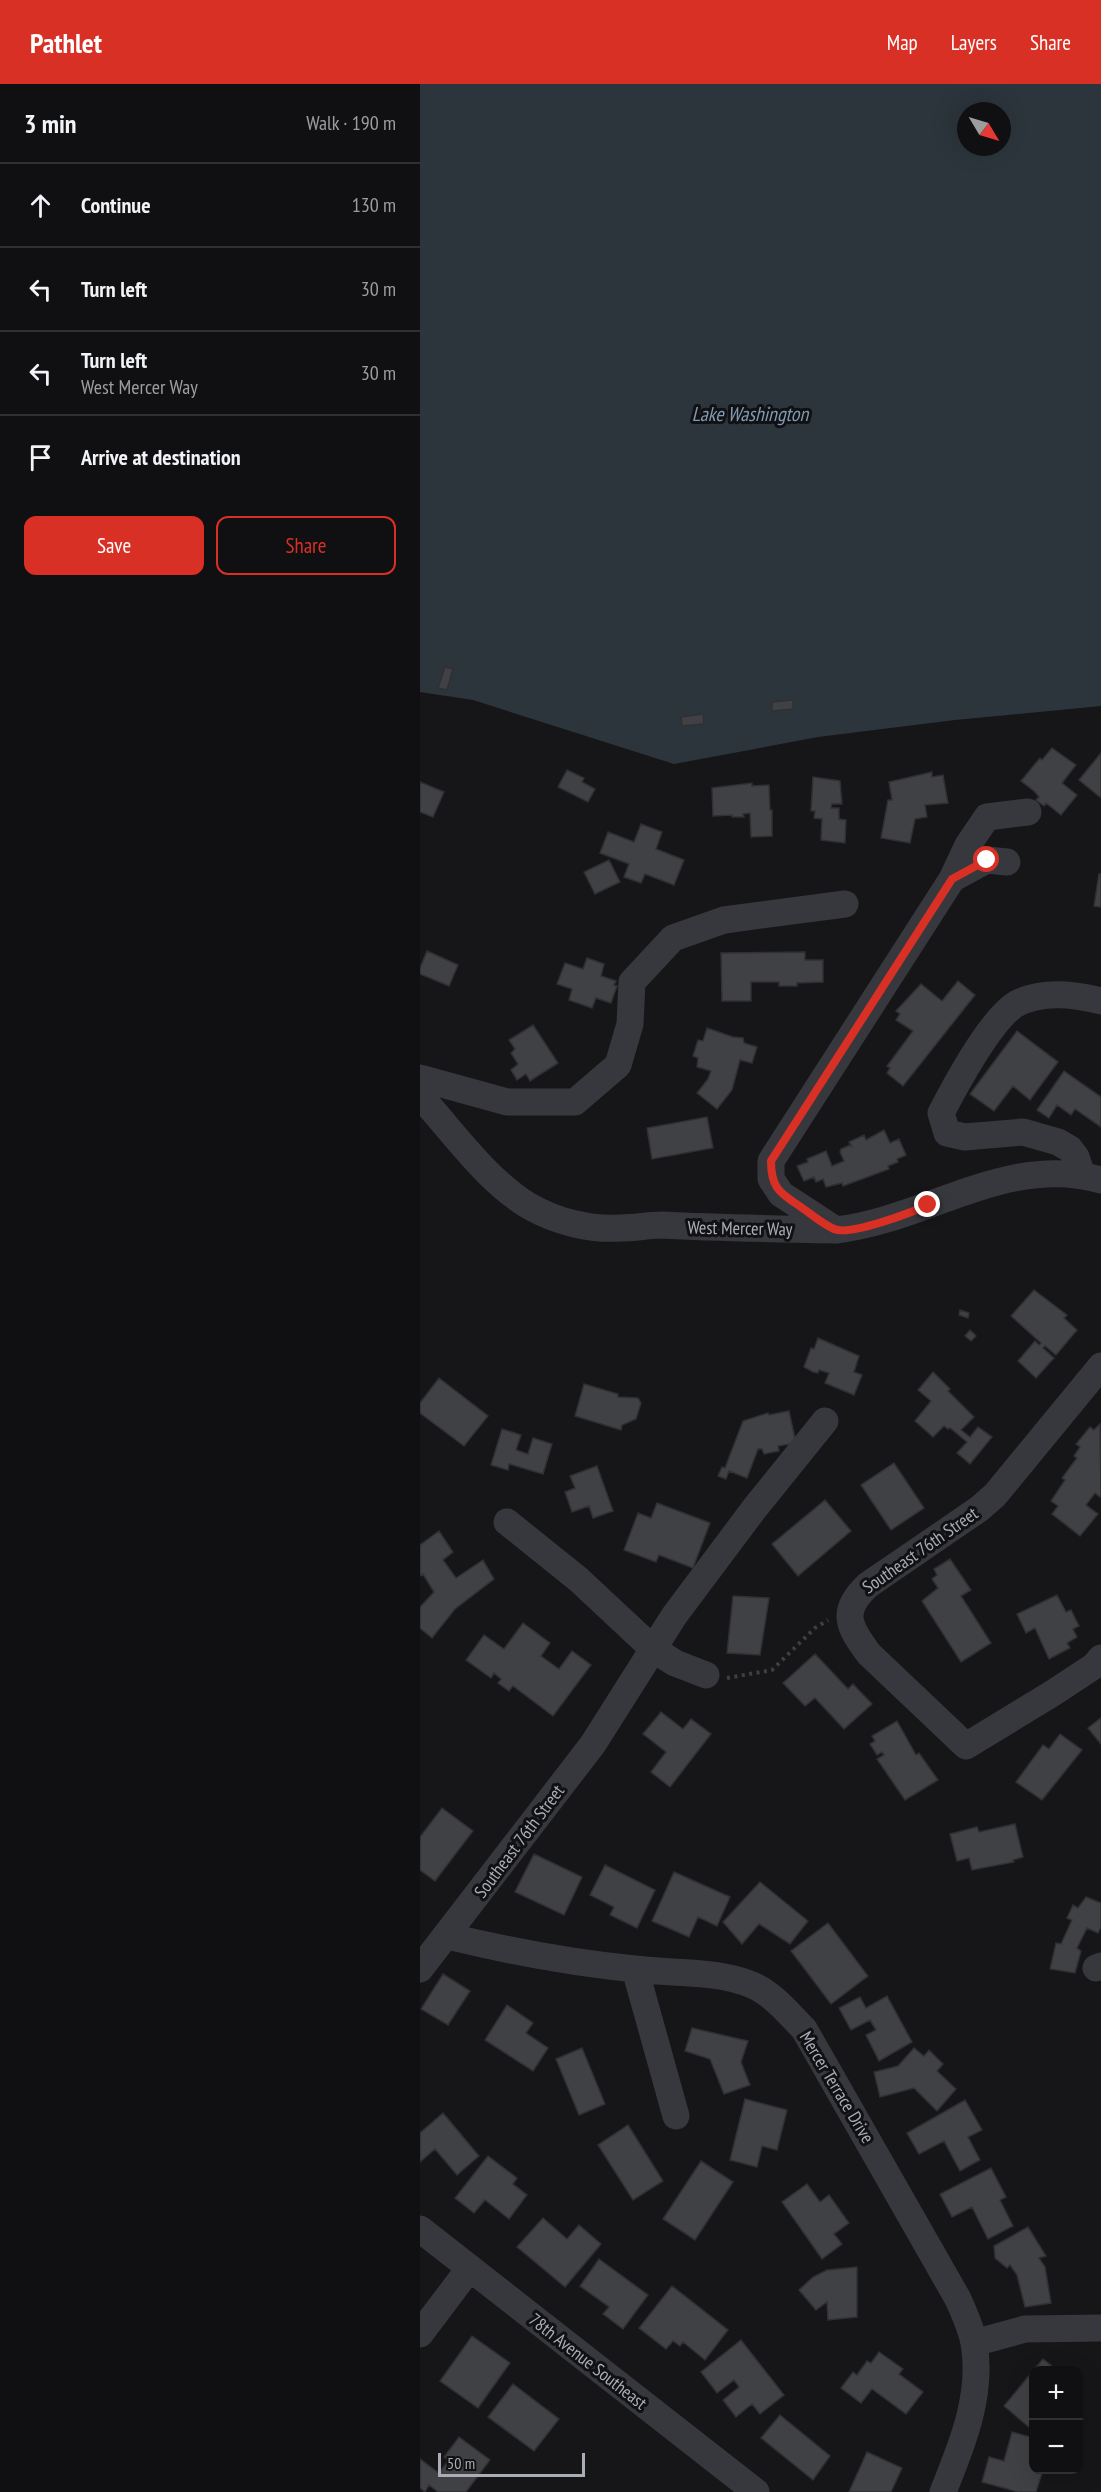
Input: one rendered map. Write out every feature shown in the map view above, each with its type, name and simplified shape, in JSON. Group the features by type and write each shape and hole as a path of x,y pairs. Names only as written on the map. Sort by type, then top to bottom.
{"street":[{"path":"836,1230 781,1194 771,1179 771,1161 952,879 968,845 987,817 1028,812"},
{"path":"952,879 987,860 1006,862"},
{"path":"420,1078 507,1102 575,1102 618,1065 630,1024 632,982 673,939 724,920 845,904"},
{"path":"1092,1177 1070,1149 1058,1142 1023,1132 965,1137 947,1133 941,1113 961,1075 997,1023 1016,1004 1047,995 1077,995 1101,1001"},
{"name":"West Mercer Way","path":"420,1096 475,1158 506,1188 528,1205 553,1218 585,1226 619,1228 659,1225 836,1230 864,1227 898,1218 1003,1179 1031,1173 1092,1177"},
{"name":"Southeast 76th Street","path":"1101,1366 995,1495 979,1509 868,1585 857,1595 851,1606 849,1621 855,1636 869,1654 966,1746 1053,1694 1094,1666 1101,1658"},
{"name":"Southeast 76th Street","path":"420,1970 593,1744 674,1616 754,1509 825,1421"},
{"path":"507,1522 578,1579 653,1649 675,1663 706,1675"},
{"name":"Mercer Terrace Drive","path":"447,1936 511,1951 635,1969 735,1978 756,1986 804,2029 958,2299 974,2343 976,2377 973,2407 943,2492"},
{"path":"635,1969 676,2116"},
{"name":"78th Avenue Southeast","path":"420,2229 750,2490"},
{"path":"420,2334 470,2269"},
{"path":"974,2343 1025,2329 1101,2328"}],"path":[{"path":"706,1675 732,1678 772,1670 815,1628 851,1606"}],"water":[{"name":"Lake Washington","path":"420,84 1101,84 1101,706 955,720 818,737 674,764 473,700 420,692"}],"building":[{"path":"445,667 453,669 447,690 438,688"},
{"path":"793,700 793,709 772,711 772,702"},
{"path":"703,714 704,724 682,726 681,717"},
{"path":"1052,748 1076,765 1062,783 1077,795 1061,815 1046,803 1044,806 1036,800 1039,797 1021,781 1040,758 1042,760"},
{"path":"1101,753 1101,795 1100,797 1079,780"},
{"path":"567,770 584,778 582,782 595,789 588,802 558,787"},
{"path":"932,772 932,777 943,775 948,803 925,805 927,817 915,819 910,843 881,838 888,800 892,800 889,782"},
{"path":"813,777 840,781 842,804 832,804 831,808 839,808 839,819 846,820 845,843 821,840 822,819 814,818 815,811 811,811"},
{"path":"420,782 444,792 433,817 420,812"},
{"path":"752,783 752,786 769,785 772,836 751,837 750,813 743,814 744,817 713,816 712,788"},
{"path":"641,824 662,832 656,849 684,860 674,885 645,874 641,883 624,877 629,864 600,853 608,832 634,842"},
{"path":"609,860 620,882 595,894 584,872"},
{"path":"1099,874 1101,874 1101,907 1094,906"},
{"path":"427,951 458,965 449,986 420,974"},
{"path":"805,952 805,960 823,960 823,982 779,986 779,982 751,982 751,1001 722,1001 721,953"},
{"path":"587,958 604,964 601,976 616,981 614,985 617,986 611,1003 596,998 592,1008 569,1000 572,989 557,984 565,963 583,969"},
{"path":"958,981 975,995 903,1086 887,1073 890,1068 887,1066 913,1031 896,1020 900,1014 896,1011 921,984 942,1001"},
{"path":"533,1025 558,1063 530,1081 526,1074 517,1080 511,1070 518,1064 511,1053 515,1049 509,1040"},
{"path":"707,1028 743,1038 744,1043 757,1047 752,1063 740,1060 732,1090 717,1109 697,1093 711,1071 697,1067 698,1058 693,1056 698,1040 703,1041"},
{"path":"1017,1031 1058,1062 1030,1100 1013,1086 994,1111 970,1094"},
{"path":"1064,1071 1101,1097 1101,1127 1075,1109 1071,1115 1057,1105 1049,1118 1037,1110"},
{"path":"707,1117 713,1148 652,1159 647,1128"},
{"path":"884,1130 890,1143 899,1139 906,1155 897,1159 898,1162 888,1166 889,1169 843,1186 842,1183 826,1187 823,1179 816,1182 814,1177 804,1181 797,1166 808,1162 807,1159 826,1151 832,1166 844,1161 840,1152 841,1149 850,1145 852,1147 849,1142 864,1135 866,1140"},
{"path":"1034,1290 1067,1315 1064,1318 1077,1330 1056,1355 1045,1346 1043,1348 1054,1358 1036,1378 1018,1361 1035,1341 1039,1345 1041,1343 1011,1316"},
{"path":"960,1310 969,1313 968,1318 959,1315"},
{"path":"970,1330 976,1336 971,1341 965,1336"},
{"path":"818,1338 859,1356 854,1372 862,1375 854,1395 825,1383 829,1373 819,1370 818,1373 813,1372 804,1367 811,1348 814,1349"},
{"path":"933,1372 974,1417 961,1430 970,1437 978,1427 992,1437 970,1464 957,1453 967,1442 950,1428 944,1426 933,1437 915,1421 931,1401 918,1390"},
{"path":"439,1378 488,1416 464,1446 420,1413 420,1403"},
{"path":"584,1384 618,1394 618,1397 638,1398 641,1403 636,1419 622,1425 621,1430 575,1416"},
{"path":"789,1411 796,1443 778,1446 779,1451 764,1454 762,1449 758,1449 747,1478 729,1471 726,1479 718,1476 722,1467 725,1468 743,1421 768,1413 769,1415"},
{"path":"1100,1424 1101,1495 1100,1497 1095,1493 1086,1505 1098,1514 1080,1536 1052,1514 1058,1506 1051,1501 1065,1480 1062,1478 1077,1458 1074,1456 1080,1447 1076,1444 1090,1427 1094,1430"},
{"path":"502,1429 521,1435 516,1450 528,1454 533,1438 552,1444 543,1474 509,1464 508,1470 491,1465"},
{"path":"894,1463 924,1508 891,1530 861,1485"},
{"path":"597,1466 613,1511 593,1518 589,1506 572,1512 565,1492 575,1488 570,1476"},
{"path":"825,1500 851,1531 798,1576 772,1544"},
{"path":"657,1503 710,1523 693,1568 659,1555 656,1562 624,1550 638,1513 651,1518"},
{"path":"439,1531 453,1552 443,1560 456,1578 483,1560 494,1579 455,1609 432,1638 420,1628 420,1607 434,1592 423,1574 420,1576 420,1545"},
{"path":"950,1559 971,1590 961,1596 991,1643 961,1662 922,1601 938,1588 932,1579 937,1575 934,1569"},
{"path":"1057,1595 1066,1612 1071,1610 1079,1626 1073,1629 1077,1637 1067,1643 1070,1648 1049,1659 1035,1628 1026,1633 1017,1614"},
{"path":"733,1596 769,1598 760,1655 727,1653"},
{"path":"523,1623 550,1643 541,1656 559,1669 572,1651 591,1665 553,1716 513,1686 509,1691 498,1683 501,1679 494,1673 491,1678 466,1660 484,1635 504,1649"},
{"path":"815,1654 848,1689 853,1684 872,1704 844,1729 815,1698 805,1706 783,1683"},
{"path":"661,1712 683,1729 691,1719 711,1734 670,1787 651,1772 666,1752 643,1734"},
{"path":"1101,1718 1101,1744 1088,1728"},
{"path":"897,1721 916,1755 919,1753 938,1780 905,1800 877,1759 884,1755 882,1752 877,1755 870,1744 875,1741 872,1736"},
{"path":"1060,1734 1082,1750 1042,1800 1016,1782 1043,1745 1049,1749"},
{"path":"442,1808 473,1831 435,1881 420,1870 420,1837"},
{"path":"1015,1824 1023,1857 1013,1860 1014,1862 972,1870 969,1858 957,1861 950,1834 977,1827 979,1832"},
{"path":"534,1854 582,1877 564,1915 515,1892"},
{"path":"605,1865 655,1890 637,1928 610,1915 614,1907 590,1895"},
{"path":"674,1872 730,1897 717,1926 698,1917 689,1937 652,1921"},
{"path":"760,1882 808,1921 790,1944 759,1924 742,1944 723,1922"},
{"path":"1086,1897 1101,1903 1101,1927 1098,1933 1087,1928 1077,1948 1081,1951 1075,1973 1050,1969 1056,1943 1061,1944 1072,1920 1067,1918 1073,1905 1078,1908"},
{"path":"828,1923 868,1976 831,2004 791,1951"},
{"path":"443,1974 470,1991 448,2025 421,2009"},
{"path":"887,1996 912,2042 879,2061 866,2035 876,2030 870,2020 851,2030 839,2008 860,1997 866,2008"},
{"path":"507,2005 533,2023 526,2033 548,2048 533,2071 485,2040"},
{"path":"692,2028 748,2041 741,2062 750,2085 724,2094 710,2059 685,2051"},
{"path":"582,2048 605,2104 579,2115 556,2059"},
{"path":"914,2048 924,2056 929,2050 943,2064 937,2071 956,2089 937,2111 914,2088 880,2097 874,2072 898,2066"},
{"path":"745,2099 787,2110 777,2150 762,2146 757,2167 730,2160"},
{"path":"965,2100 982,2130 968,2137 980,2160 960,2171 944,2141 919,2154 907,2133"},
{"path":"443,2113 479,2156 457,2175 435,2149 420,2162 420,2133"},
{"path":"628,2125 663,2181 633,2200 598,2145"},
{"path":"488,2156 517,2178 513,2184 527,2195 509,2219 485,2200 474,2213 455,2198"},
{"path":"701,2161 733,2182 695,2240 663,2219"},
{"path":"991,2168 1006,2197 1000,2200 1013,2226 988,2239 972,2207 952,2217 940,2194"},
{"path":"807,2184 820,2202 829,2195 849,2223 834,2234 842,2244 822,2259 782,2202"},
{"path":"543,2218 567,2239 579,2225 601,2244 565,2287 517,2247"},
{"path":"1028,2227 1046,2256 1039,2258 1045,2267 1051,2303 1025,2307 1017,2275 1010,2265 1007,2268 995,2258 994,2246"},
{"path":"599,2259 648,2295 623,2329 603,2314 609,2307 580,2286"},
{"path":"857,2267 857,2317 828,2320 827,2302 816,2310 799,2290 813,2277 827,2270"},
{"path":"672,2286 728,2330 705,2360 683,2342 680,2346 673,2341 666,2349 639,2328"},
{"path":"472,2336 510,2363 478,2408 440,2381"},
{"path":"741,2340 784,2395 760,2414 752,2404 736,2417 723,2400 739,2387 734,2380 717,2393 701,2372"},
{"path":"879,2352 903,2369 899,2374 923,2392 906,2414 872,2389 861,2403 841,2388 853,2372 857,2375 867,2361 871,2363"},
{"path":"1043,2359 1052,2366 1037,2366"},
{"path":"1029,2376 1029,2427 1004,2406"},
{"path":"513,2384 559,2419 534,2451 488,2417"},
{"path":"780,2415 830,2456 813,2480 761,2438"},
{"path":"1012,2432 1029,2437 1029,2474 1042,2474 1036,2492 1018,2492 982,2482 989,2457 1004,2461"},
{"path":"459,2437 490,2460 466,2492 438,2492 429,2485 425,2492 420,2488 420,2459 439,2473 449,2460 444,2457"},
{"path":"867,2452 902,2468 891,2492 849,2492"}],"route":[{"path":"928,1205 898,1218 864,1227 836,1230 781,1194 771,1179 771,1161 952,879 987,860"}]}
